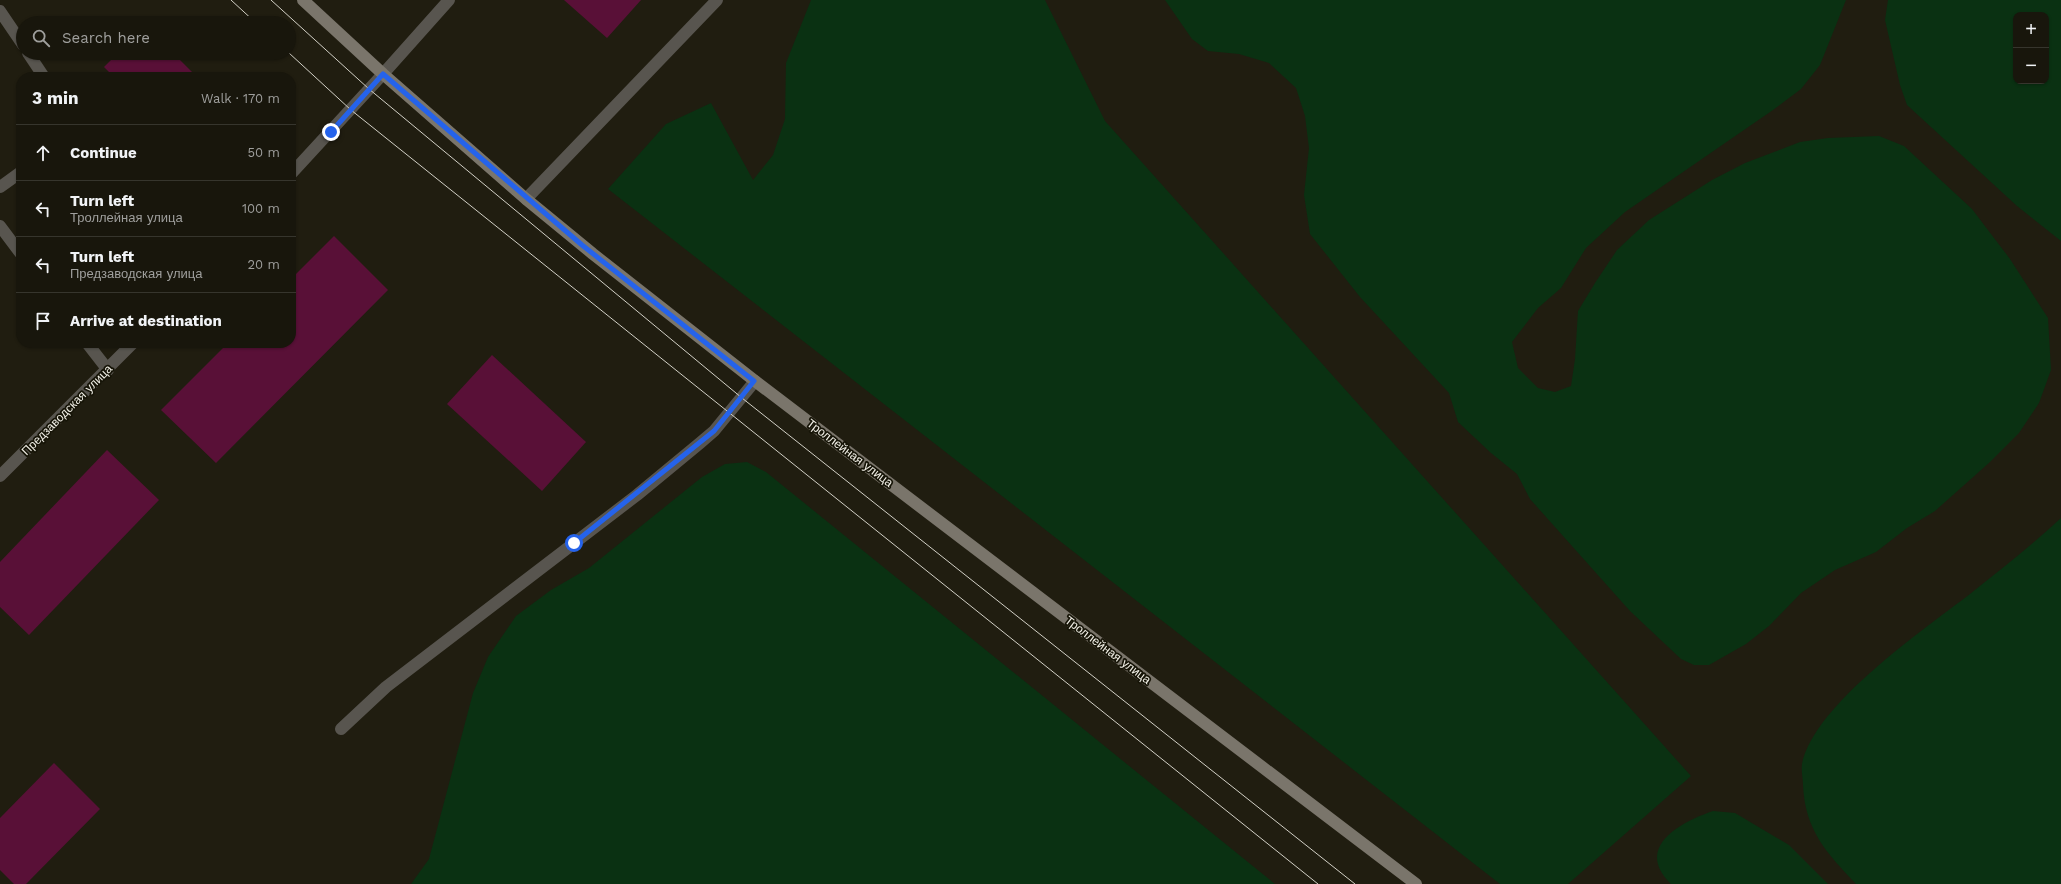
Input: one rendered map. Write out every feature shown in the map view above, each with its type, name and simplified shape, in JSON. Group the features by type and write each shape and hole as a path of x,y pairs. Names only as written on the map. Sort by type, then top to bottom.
{"street":[{"name":"Троллейная улица","path":"303,0 383,74 526,199 593,254 754,381 1416,884"},
{"path":"296,169 449,0"},
{"path":"526,199 717,0"},
{"path":"0,10 16,34"},
{"path":"33,60 41,72"},
{"path":"0,187 16,176"},
{"path":"0,226 16,247"},
{"path":"92,348 108,370"},
{"name":"Предзаводская улица","path":"0,476 128,348"},
{"path":"341,729 386,687 637,495 700,443 714,431 754,381"}],"green space":[{"path":"811,0 1045,0 1105,121 1691,776 1568,884 1500,884 608,189 666,124 711,103 753,180 773,155 785,119 786,63"},
{"path":"1165,0 1846,0 1820,65 1801,89 1625,212 1586,248 1561,288 1538,308 1512,342 1518,368 1538,388 1555,392 1571,386 1575,359 1578,311 1617,250 1649,220 1712,180 1745,163 1800,142 1828,138 1879,136 1904,146 1972,209 2010,259 2048,318 2051,370 2039,403 2019,433 1990,462 1935,511 1907,528 1876,552 1835,570 1801,593 1769,626 1746,644 1709,665 1694,665 1681,659 1630,611 1530,499 1517,474 1491,453 1458,422 1449,393 1360,297 1310,234 1304,195 1309,148 1305,116 1296,88 1269,63 1239,54 1208,51 1192,39"},
{"path":"1888,0 2061,0 2061,241 2017,206 1907,105 1900,85 1885,20"},
{"path":"747,462 766,472 1275,884 411,884 429,859 473,693 488,657 516,616 551,590 589,568 702,477 725,464"},
{"path":"2061,518 2061,884 1856,884 1819,840 1808,816 1805,801 1802,764 1811,741 1827,718 1848,694 1873,670 2005,566"},
{"path":"1713,811 1735,813 1789,845 1828,884 1671,884 1661,871 1657,859 1659,848 1666,838 1676,829"}],"building":[{"path":"564,0 641,0 607,38"},
{"path":"111,60 180,60 192,72 109,72 104,67"},
{"path":"334,236 388,290 216,463 161,410 223,348 296,348 296,274"},
{"path":"492,355 586,442 542,491 447,404"},
{"path":"107,450 159,500 29,635 0,607 0,562"},
{"path":"54,763 100,809 26,884 14,884 0,870 0,818"}],"tram line":[{"path":"231,0 248,16"},
{"path":"271,0 289,16"},
{"path":"296,23 369,89 742,398 1355,884"},
{"path":"296,59 351,110 1318,884"}],"route":[{"path":"331,132 383,74 526,199 754,381 730,413 714,431 637,495 574,543"}]}
